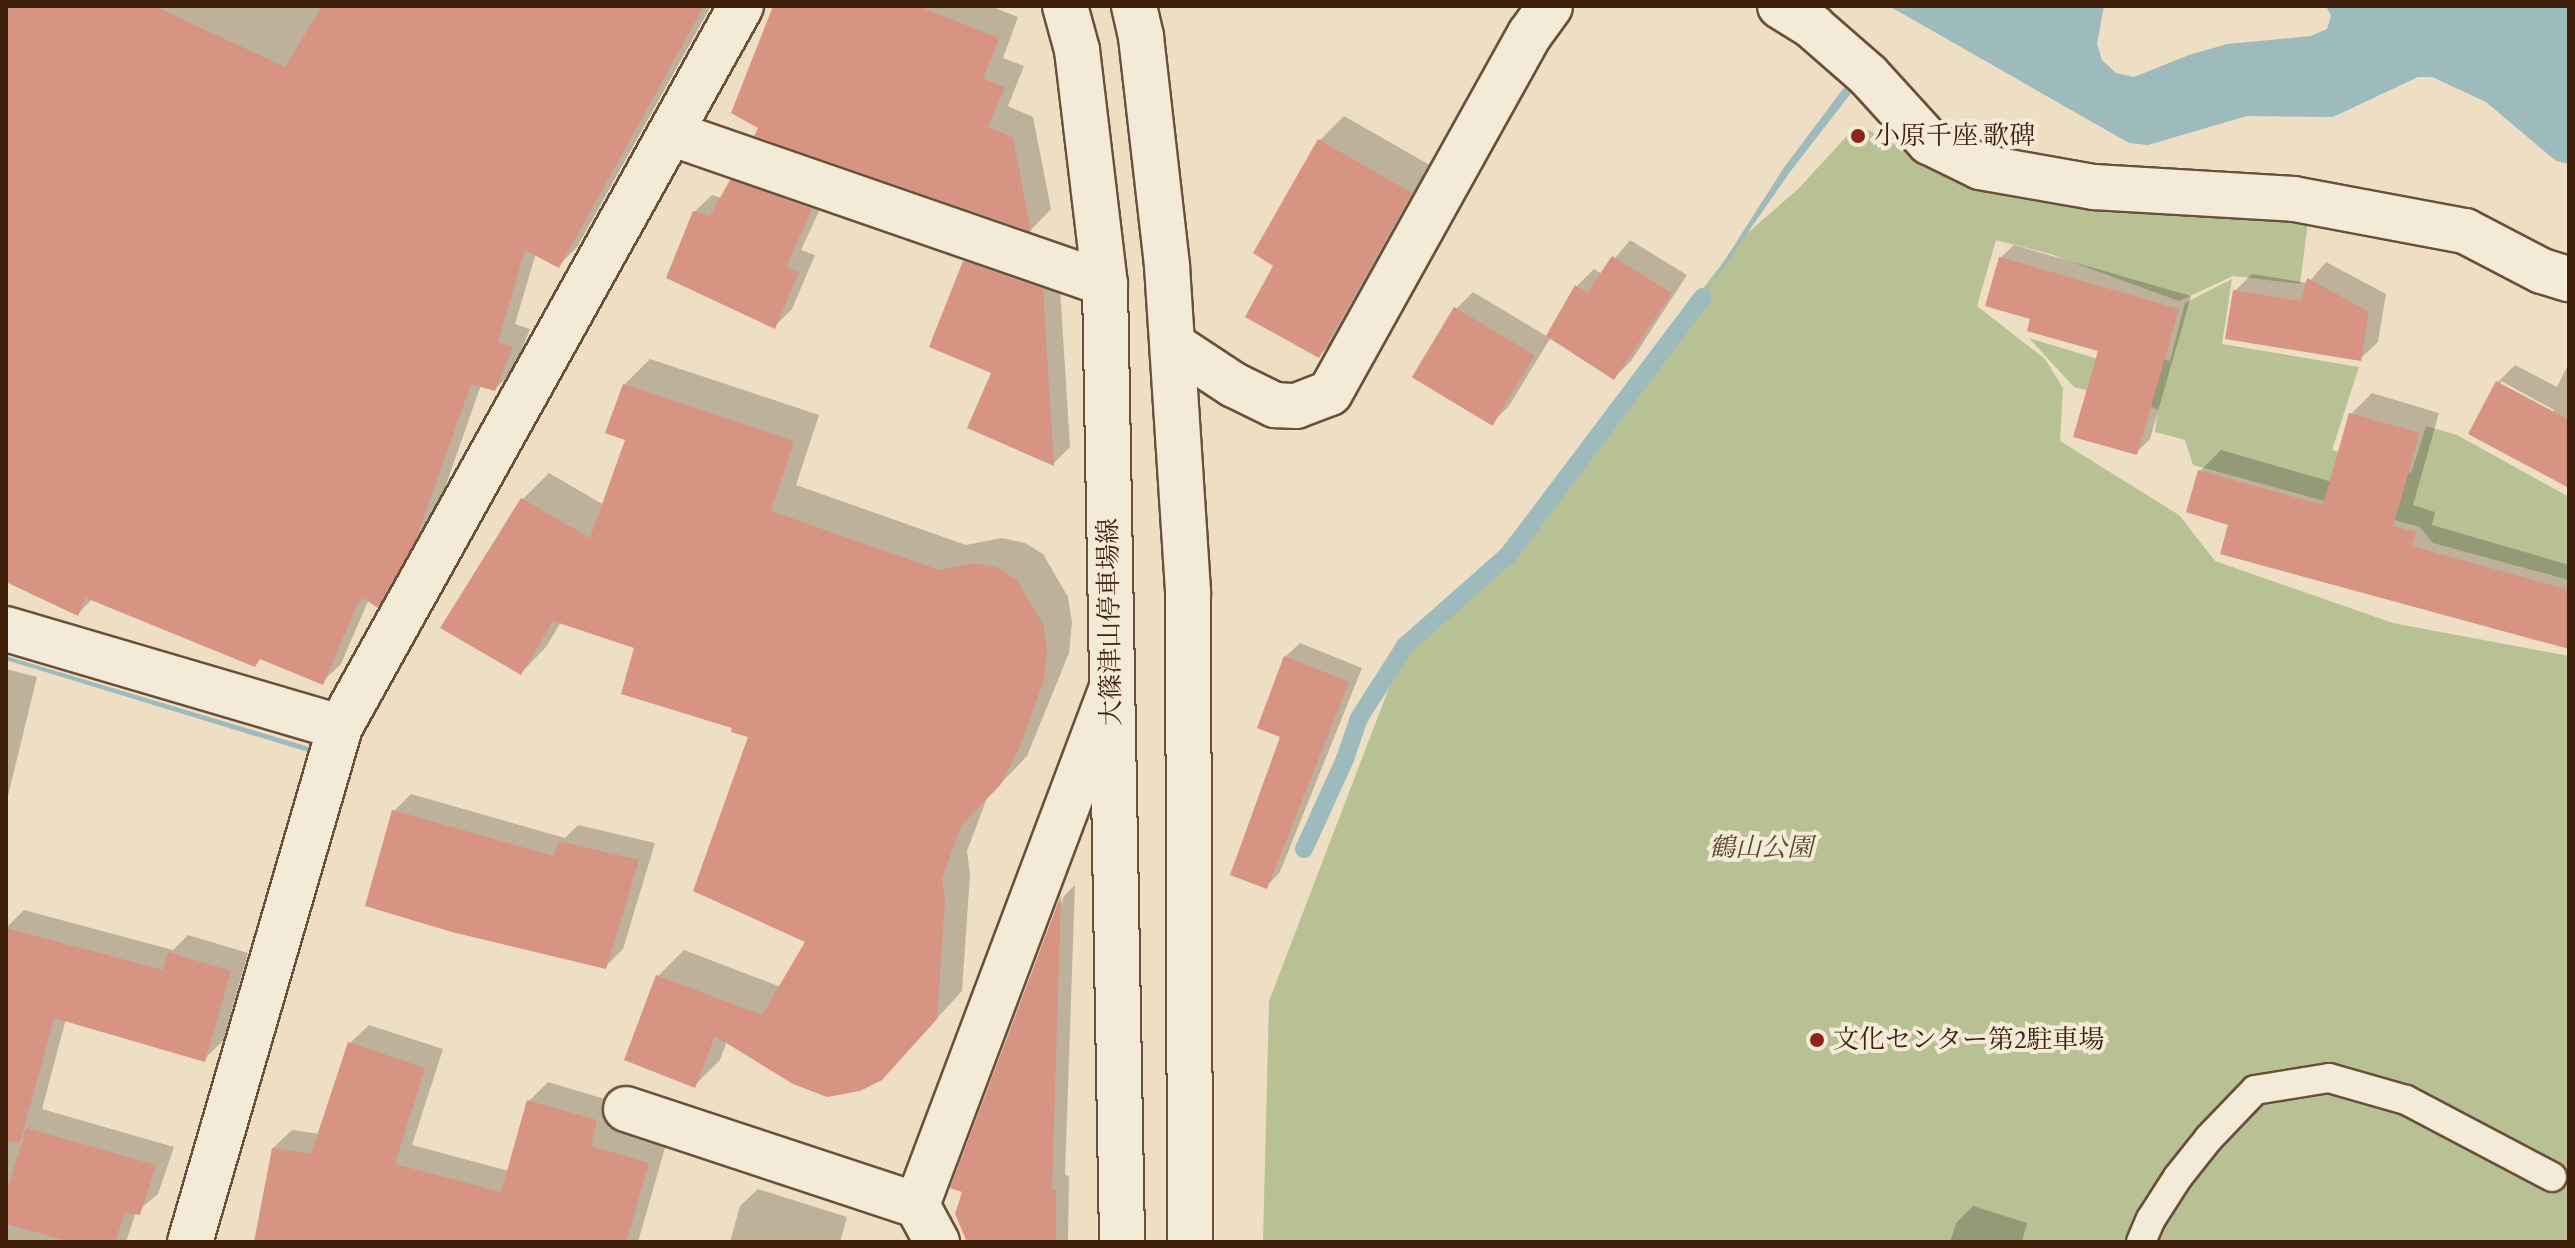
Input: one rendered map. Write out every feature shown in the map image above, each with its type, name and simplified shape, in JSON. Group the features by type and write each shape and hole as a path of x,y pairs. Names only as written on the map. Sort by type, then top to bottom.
{"street":[{"path":"190,1242 340,727 673,134 741,6"},
{"name":"大篠津山停車場線","path":"1065,6 1077,50 1105,284 1122,1242"},
{"path":"1134,6 1143,52 1173,345 1188,592 1190,1242"},
{"path":"1173,345 1234,385 1275,405 1296,406 1330,393 1530,34 1550,6"},
{"path":"1780,6 1813,27 1868,75 1929,142 1980,167 2094,187 2294,199 2465,231 2542,271 2569,279"},
{"path":"673,134 1105,284"},
{"path":"6,629 340,727"},
{"path":"626,1109 927,1224 1111,690"}],"lane":[{"path":"2141,1242 2151,1219 2178,1177 2209,1138 2255,1090 2329,1078 2406,1100 2552,1177"}],"green space":[{"name":"鶴山公園","path":"1858,124 1965,184 2308,222 2300,284 2233,276 2179,301 2050,254 1996,240 1977,306 2045,359 2063,388 2060,441 2179,515 2215,561 2393,623 2569,656 2569,1242 1263,1242 1269,1001 1399,662 1495,557 1742,238 1798,189"},
{"path":"2232,279 2222,344 2359,367 2332,450 2411,473 2426,426 2457,435 2569,497 2569,580 2433,543 2420,527 2193,465 2185,440 2155,432 2158,409 2074,387 2029,338 2105,361 2118,349 2170,361 2185,303"}],"water":[{"path":"1889,6 2104,6 2097,44 2102,60 2116,73 2134,77 2227,44 2311,36 2327,29 2331,16 2326,6 2569,6 2569,164 2556,161 2486,102 2432,77 2418,77 2333,117 2247,116 2148,145 2129,143"},
{"path":"1852,77 1858,84 1790,172 1684,324 1783,169"},
{"path":"6,656 309,747 308,752 6,660"}],"building":[{"path":"6,6 154,6 285,67 322,6 704,6 559,268 525,250 498,342 513,347 495,391 471,384 416,539 378,608 363,598 357,605 323,685 260,659 255,667 86,598 78,616 6,582"},
{"path":"773,6 918,6 999,38 983,79 1005,87 988,127 1013,137 1031,232 754,136 758,128 731,113"},
{"path":"1318,139 1412,193 1319,358 1245,317 1273,266 1253,253"},
{"path":"730,180 812,209 786,267 799,272 775,329 666,278 693,211 710,216"},
{"path":"1612,256 1672,293 1614,380 1546,336 1575,285 1587,293"},
{"path":"1999,257 2179,309 2137,455 2073,437 2098,351 2027,331 2030,319 1985,306"},
{"path":"963,261 1043,289 1054,466 967,428 991,373 929,347"},
{"path":"2307,278 2369,312 2361,361 2225,339 2233,290 2301,301"},
{"path":"1454,307 1535,355 1492,426 1412,377"},
{"path":"2496,381 2569,420 2569,488 2468,434"},
{"path":"623,384 794,441 771,511 939,570 975,563 999,568 1017,580 1043,624 1047,649 1044,680 1021,744 1001,784 961,826 942,879 945,902 937,1019 882,1080 860,1091 827,1097 793,1084 715,1036 695,1088 624,1060 656,975 762,1015 805,942 693,891 748,737 731,732 732,728 621,694 634,648 553,621 521,675 440,628 521,498 590,538 625,440 605,433"},
{"path":"2349,413 2420,433 2393,526 2416,532 2412,546 2569,590 2569,649 2220,554 2228,525 2186,512 2198,470 2323,505"},
{"path":"1284,656 1349,682 1267,889 1230,875 1280,737 1257,728"},
{"path":"392,810 554,856 559,841 639,860 606,969 452,932 365,906"},
{"path":"1061,895 1052,1189 1056,1190 1056,1242 967,1242 955,1214 962,1192 950,1188"},
{"path":"6,928 163,970 168,952 231,971 205,1062 54,1018 20,1143 6,1141"},
{"path":"348,1042 425,1068 395,1164 501,1192 527,1100 597,1120 591,1146 649,1163 626,1242 254,1242 272,1148 311,1154"},
{"path":"26,1128 156,1165 140,1215 125,1213 115,1242 71,1242 6,1224 6,1194"}],"waterway":[{"path":"1304,849 1345,759 1359,718 1405,646 1509,554 1703,297"}],"place":[{"name":"小原千座 歌碑","path":"1858,136"},
{"name":"文化センター第2駐車場","path":"1817,1040"}]}
